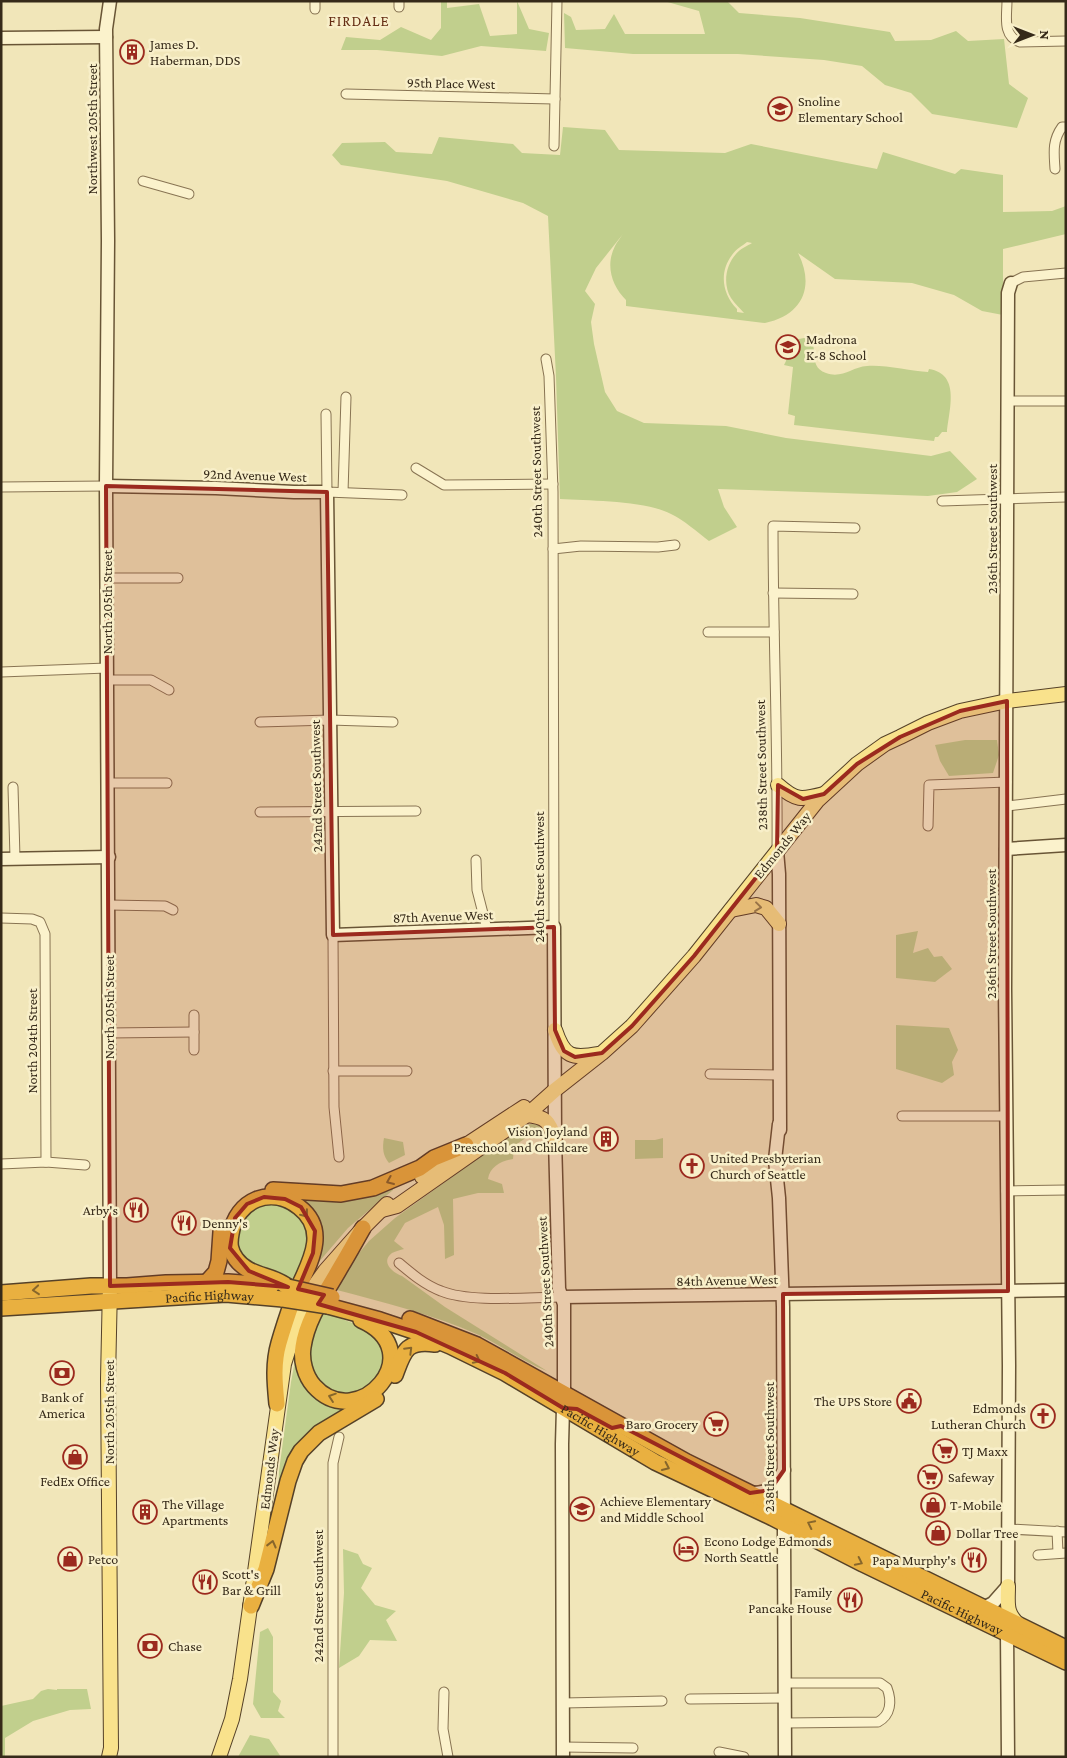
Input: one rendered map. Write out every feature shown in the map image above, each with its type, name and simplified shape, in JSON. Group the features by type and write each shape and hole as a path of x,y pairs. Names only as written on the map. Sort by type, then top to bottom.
{"highway":[{"path":"207,1282 216,1272 220,1261 223,1221 229,1210 246,1196 258,1191 270,1190 323,1194 355,1192 373,1188 420,1168 434,1158 466,1145"},
{"path":"278,1404 274,1370 278,1345 293,1299 316,1242 315,1231 306,1214 293,1202 275,1196 264,1197 253,1201 241,1209 235,1218 231,1229 230,1248 240,1264 249,1271 282,1282 286,1293"},
{"path":"330,1301 374,1327 382,1333 387,1342 391,1358 387,1376 374,1392 361,1398 334,1399 319,1391 308,1377 302,1356 305,1338 317,1307 362,1228"},
{"name":"Pacific Highway","path":"110,1293 207,1282 252,1283 286,1293 414,1320 469,1342 564,1401 602,1432 655,1462 785,1517 985,1607 1032,1645 1066,1662"},
{"path":"1,1293 91,1286 110,1293"},
{"name":"Pacific Highway","path":"110,1293 286,1293"},
{"path":"1,1308 110,1293"},
{"name":"Pacific Highway","path":"330,1301 450,1346 509,1376 621,1426 687,1462 750,1493 837,1551 1013,1629 1066,1648"},
{"path":"251,1606 266,1570 288,1481 295,1461 301,1451 319,1433 376,1399 387,1388 394,1377 402,1357 410,1346 423,1343 450,1346"}],"main road":[{"name":"Edmonds Way","path":"382,1210 397,1206 528,1116 555,1090 602,1053 645,1012 694,956 824,794 857,764 885,744 928,723 960,711 1007,701 1066,694"},
{"path":"778,785 788,794 803,799 824,794"},
{"path":"731,910 756,905 766,908 779,924"},
{"path":"555,1030 560,1044 569,1055 583,1057 602,1053"},
{"name":"Edmonds Way","path":"219,1757 233,1711 240,1679 284,1364 301,1310 324,1271 362,1228 389,1202 466,1145 522,1108 555,1090"},
{"path":"528,1116 542,1118 548,1122 555,1139"},
{"name":"North 205th Street","path":"110,1293 109,1596 111,1754"},
{"path":"1008,1586 1008,1611 1011,1617 1012,1630 1066,1654"}],"street":[{"name":"Northwest 205th Street","path":"108,256 106,37 110,1"},
{"path":"554,146 557,1"},
{"path":"1007,1 1008,33 1015,40 1020,42 1066,41"},
{"path":"1,38 106,37"},
{"name":"95th Place West","path":"346,94 555,99"},
{"path":"1055,169 1054,145 1057,134 1064,127"},
{"path":"142,181 189,194"},
{"name":"North 205th Street","path":"108,256 106,486 110,1293"},
{"path":"1011,283 1023,277 1066,273"},
{"name":"236th Street Southwest","path":"1008,1586 1006,1191 1007,401 1008,293 1011,283"},
{"name":"240th Street Southwest","path":"546,360 549,376 553,548 555,1139 559,1290 564,1304 562,1444 563,1752"},
{"path":"343,492 346,397"},
{"path":"1007,401 1066,400"},
{"name":"242nd Street Southwest","path":"326,414 332,811 333,1071 334,1107 339,1157"},
{"path":"416,468 444,485 552,484"},
{"path":"1,487 106,486"},
{"name":"92nd Avenue West","path":"106,486 402,495"},
{"path":"942,501 1066,497"},
{"name":"238th Street Southwest","path":"785,1757 783,1294 779,1198 783,1161 779,1124 779,874 777,851 778,785 773,594 774,526 856,528"},
{"path":"553,548 581,546 658,547 675,545"},
{"path":"107,578 178,578"},
{"path":"773,594 853,594"},
{"path":"708,632 774,632"},
{"path":"1,672 108,674 151,680 169,690"},
{"path":"260,722 330,720 393,722"},
{"path":"928,826 929,784 1007,782"},
{"path":"108,783 167,783"},
{"path":"13,787 14,858"},
{"path":"1007,806 1066,799"},
{"path":"260,812 416,811"},
{"path":"1006,849 1066,845"},
{"path":"1,859 109,857"},
{"path":"476,860 477,890 487,929"},
{"path":"109,905 165,906 172,910"},
{"name":"North 204th Street","path":"1,918 32,919 40,922 45,934 46,1162"},
{"name":"87th Avenue West","path":"333,935 554,927"},
{"path":"194,1016 194,1050"},
{"path":"109,1033 194,1032"},
{"path":"333,1071 407,1071"},
{"path":"710,1074 779,1075"},
{"path":"902,1116 1006,1116"},
{"path":"1,1164 46,1162 85,1165"},
{"path":"1006,1191 1066,1190"},
{"name":"84th Avenue West","path":"399,1263 419,1280 442,1291 474,1298 1066,1290"},
{"name":"242nd Street Southwest","path":"333,1757 333,1463 339,1437"},
{"path":"750,1493 761,1493 770,1490 778,1482 784,1470"},
{"path":"1008,1529 1062,1531 1062,1553 1038,1555"},
{"path":"985,1607 993,1603 1008,1586"},
{"path":"1008,1757 1008,1661 1013,1629"},
{"path":"1008,1661 1019,1649 1032,1645"},
{"path":"785,1683 880,1683 887,1688 890,1695 888,1712 878,1722 785,1723"},
{"path":"444,1692 443,1729 448,1757"},
{"path":"690,1699 785,1698"},
{"path":"563,1703 662,1701"},
{"path":"563,1752 633,1748"},
{"path":"718,1752 744,1757"}],"highlighted area":[{"path":"106,486 327,492 333,935 554,927 555,1030 564,1051 575,1057 602,1053 632,1026 694,956 777,851 778,785 803,799 824,794 857,764 900,737 960,711 1007,701 1008,1291 783,1294 784,1470 770,1490 750,1493 621,1426 612,1428 577,1409 563,1408 505,1373 416,1332 318,1304 324,1295 298,1289 313,1253 315,1231 301,1207 285,1199 264,1197 247,1204 235,1218 230,1248 249,1271 288,1287 228,1282 110,1286"}],"green space":[{"path":"441,1 447,1 447,8 479,4 490,36 517,34 517,1 529,29 549,33 546,51 481,46 442,56 377,50 341,50 346,37 380,40 401,27 431,40 441,28"},
{"path":"664,1 727,1 739,13 800,18 890,32 895,41 931,40 956,31 968,41 1004,39 1009,84 1028,98 1017,128 932,114 911,93 885,85 862,66 824,60 738,54 633,54 565,48 564,13 571,17 576,30 605,29 614,14 625,34 705,34 699,11"},
{"path":"563,127 605,130 619,150 725,153 751,144 877,169 883,152 955,174 961,169 1003,175 1003,212 1052,211 1066,206 1066,234 1003,249 1003,315 982,311 954,295 912,283 835,279 798,253 803,265 805,288 797,306 778,319 765,323 626,306 626,300 614,282 610,268 612,253 623,234 596,268 585,291 595,304 591,322 605,392 617,411 644,423 726,426 786,438 931,456 950,451 977,479 957,492 928,496 718,489 724,507 737,527 709,541 681,519 660,509 617,502 560,499 548,216 523,203 447,181 341,165 332,155 342,143 385,142 396,152 432,154 439,137 513,144 522,153 560,155","holes":["747,242 752,243 738,252 727,270 726,282 728,293 744,313 737,312 725,290 725,268 735,251"]},
{"path":"804,338 810,340 812,344 816,365 826,373 837,375 862,367 873,366 928,372 929,369 939,372 946,378 951,394 947,432 942,432 938,437 935,437 934,441 794,425 795,416 788,414 793,367 784,365 789,341"},
{"path":"965,740 997,740 999,755 993,773 949,776 940,761 935,745"},
{"path":"918,931 913,953 928,948 934,957 942,956 952,969 935,982 896,978 896,935"},
{"path":"896,1025 949,1028 958,1050 952,1062 954,1075 942,1083 896,1069"},
{"path":"534,1123 543,1128 547,1134 536,1131 514,1146 513,1159 497,1165 489,1174 488,1179 502,1184 504,1193 478,1193 453,1199 454,1255 445,1259 444,1225 438,1207 405,1223 394,1241 404,1249 392,1253 387,1260 389,1267 395,1272 445,1307 547,1371 479,1335 443,1321 333,1289 369,1241 395,1218 523,1126"},
{"path":"384,1138 403,1142 405,1155 389,1163 383,1152"},
{"path":"663,1138 663,1158 635,1159 635,1140"},
{"path":"393,1186 393,1190 348,1228 318,1263 296,1198"},
{"path":"276,1202 299,1212 311,1235 297,1280 255,1269 239,1253 236,1241 241,1222 255,1207"},
{"path":"321,1311 363,1327 381,1341 385,1364 372,1385 354,1392 344,1393 327,1387 314,1373 310,1365 308,1349 312,1332"},
{"path":"296,1355 301,1369 346,1405 347,1412 328,1422 278,1495 279,1471"},
{"path":"343,1549 358,1554 363,1564 372,1568 361,1588 375,1605 396,1611 386,1620 397,1641 370,1640 359,1656 339,1668 344,1593"},
{"path":"268,1628 273,1637 273,1692 281,1701 278,1711 285,1718 261,1718 253,1704 260,1632"},
{"path":"48,1689 87,1689 91,1709 70,1710 33,1721 5,1738 5,1757 1,1757 1,1706 33,1699 41,1691"},
{"path":"250,1735 269,1739 281,1757 238,1757"}],"place":[{"name":"James D. Haberman, DDS","path":"132,52"},
{"name":"Snoline Elementary School","path":"780,109"},
{"name":"Madrona K-8 School","path":"788,347"},
{"name":"Vision Joyland Preschool and Childcare","path":"606,1139"},
{"name":"United Presbyterian Church of Seattle","path":"692,1166"},
{"name":"Arby's","path":"136,1210"},
{"name":"Denny's","path":"184,1223"},
{"name":"Bank of America","path":"62,1373"},
{"name":"The UPS Store","path":"909,1401"},
{"name":"Edmonds Lutheran Church","path":"1043,1416"},
{"name":"Baro Grocery","path":"716,1424"},
{"name":"TJ Maxx","path":"945,1451"},
{"name":"FedEx Office","path":"75,1457"},
{"name":"Safeway","path":"930,1477"},
{"name":"T-Mobile","path":"933,1505"},
{"name":"Achieve Elementary and Middle School","path":"582,1509"},
{"name":"The Village Apartments","path":"145,1512"},
{"name":"Dollar Tree","path":"938,1533"},
{"name":"Econo Lodge Edmonds North Seattle","path":"686,1549"},
{"name":"Petco","path":"70,1559"},
{"name":"Papa Murphy's","path":"974,1560"},
{"name":"Scott's Bar & Grill","path":"205,1582"},
{"name":"Family Pancake House","path":"850,1600"},
{"name":"Chase","path":"150,1646"}],"district":[{"name":"FIRDALE","path":"359,21"}]}
